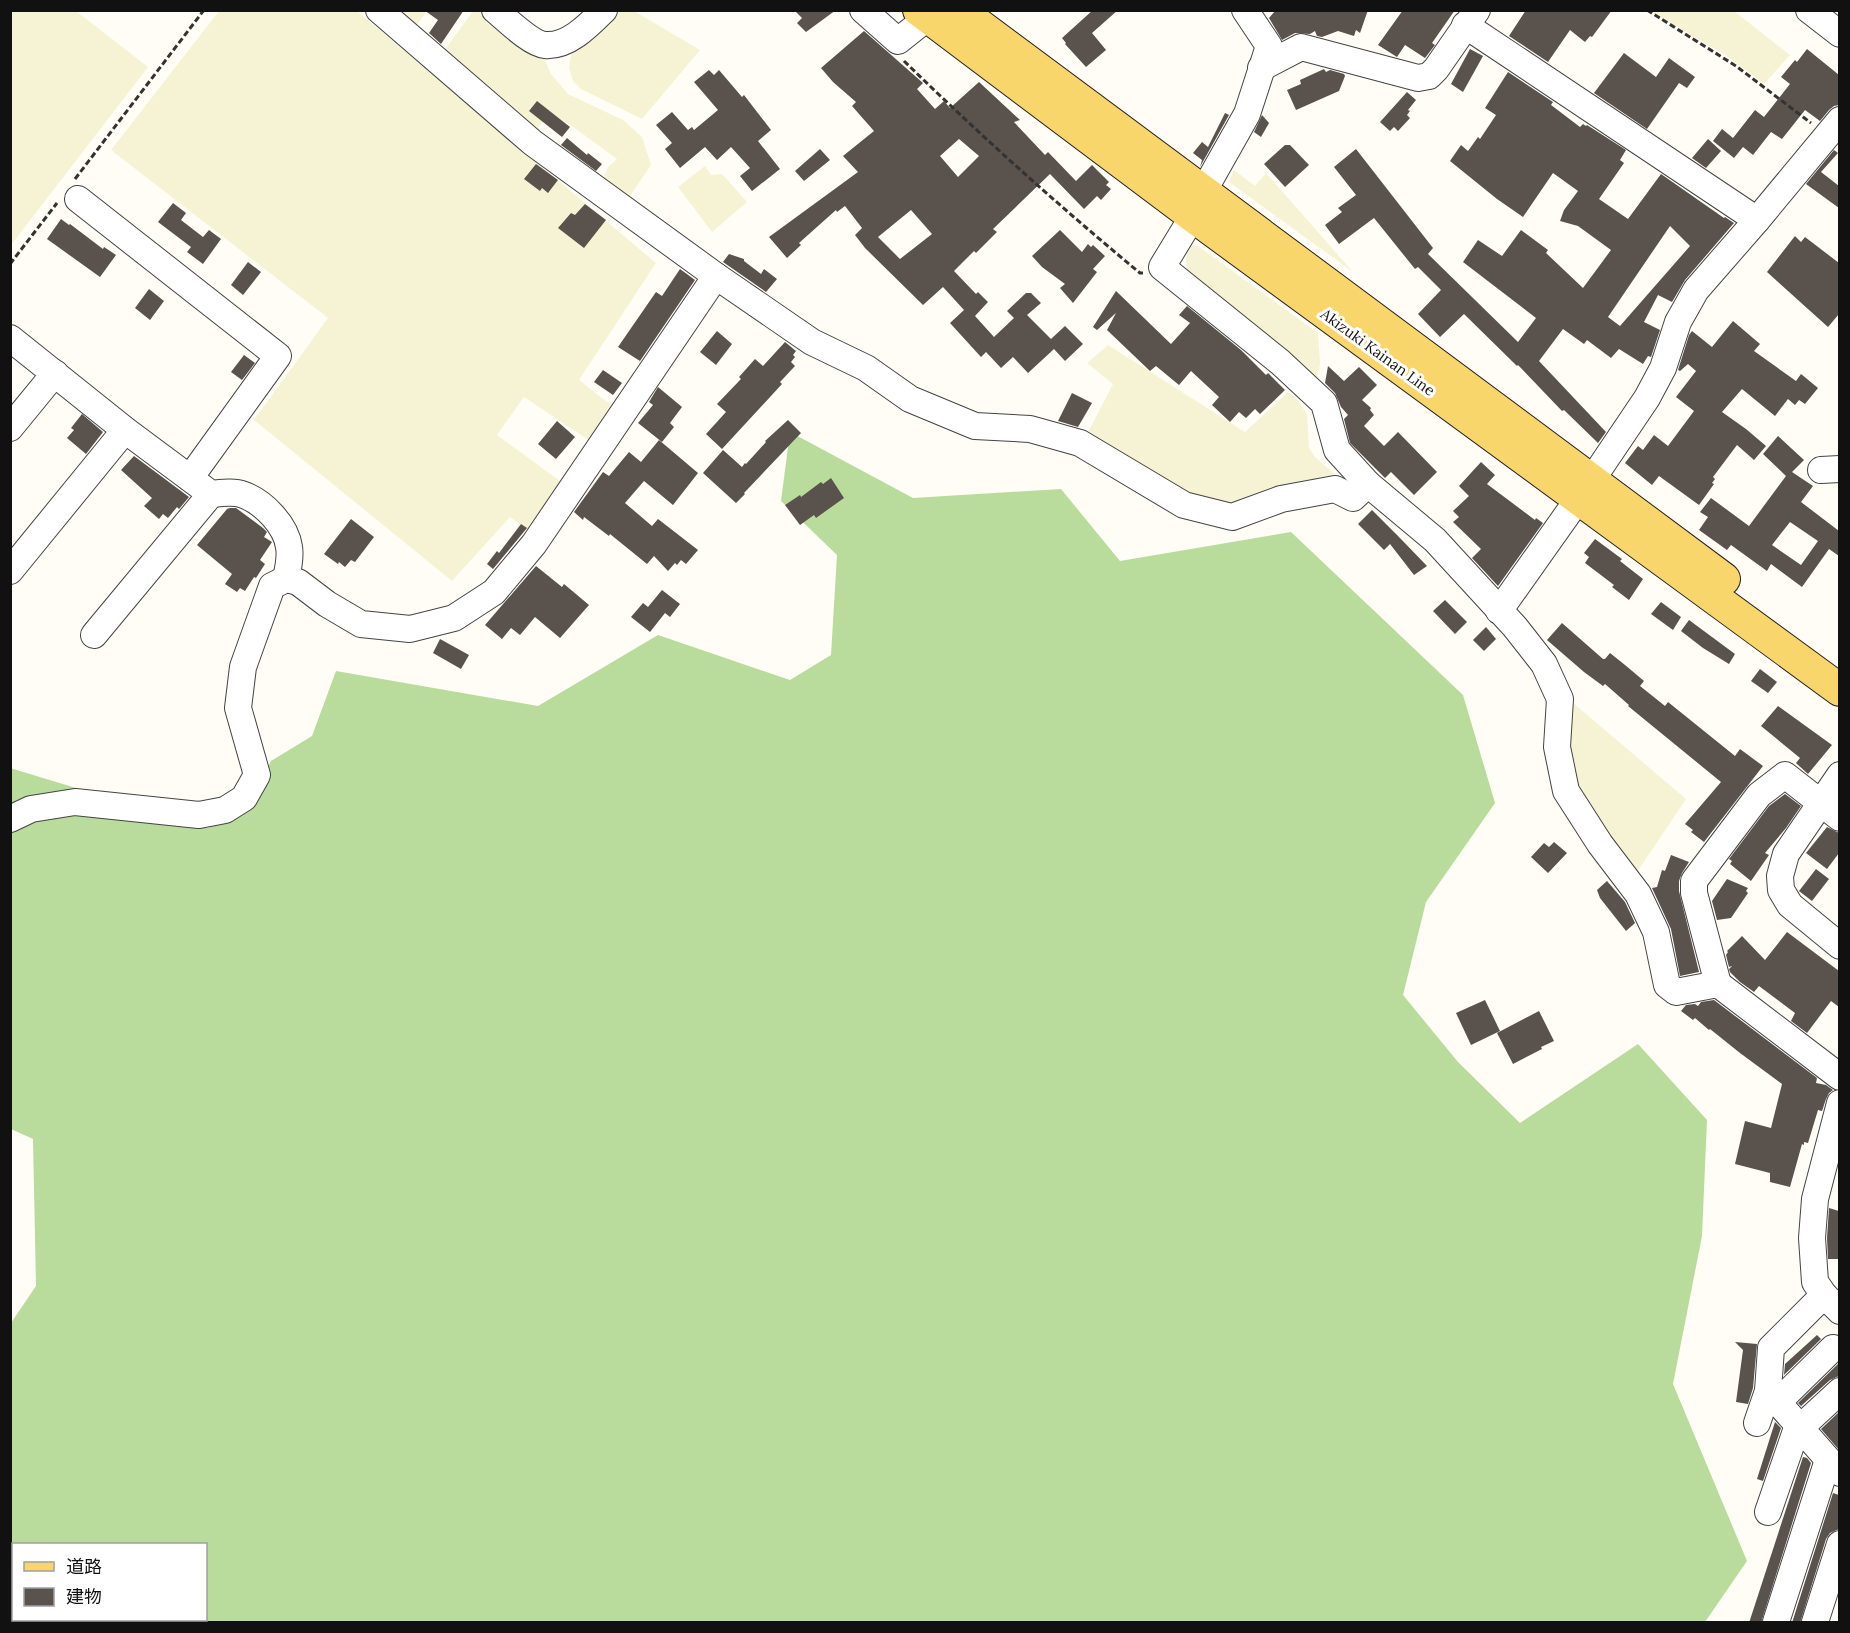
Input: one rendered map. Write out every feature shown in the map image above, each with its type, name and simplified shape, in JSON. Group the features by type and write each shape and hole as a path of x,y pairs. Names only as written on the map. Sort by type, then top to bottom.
{"main road":[{"name":"Akizuki Kainan Line","path":"959,10 1198,204"},
{"name":"Akizuki Kainan Line","path":"928,13 1198,204 1585,490 1839,690"},
{"name":"Akizuki Kainan Line","path":"1585,490 1839,663"}],"street":[{"path":"379,10 533,143 716,276 812,342 866,368 910,399 975,426 1030,429 1080,443 1184,505 1232,517 1281,499 1335,489 1353,498 1368,484"},
{"path":"495,10 532,40 544,45 564,42 586,28 604,10"},
{"path":"863,10 898,41 928,13"},
{"path":"1245,10 1269,46 1246,114 1162,267 1280,362 1324,403 1336,450 1368,484 1435,540 1515,627 1544,664 1560,699 1557,747 1566,791 1600,844 1638,894 1656,932 1667,985 1676,992 1718,984"},
{"path":"1809,10 1839,34"},
{"path":"1261,68 1302,47 1418,78 1429,76 1471,18 1757,220"},
{"path":"1499,611 1647,398 1663,368 1678,322 1696,290 1833,128"},
{"path":"70,193 278,356 190,478"},
{"path":"10,819 31,809 75,802 199,815 225,810 244,798 256,775 237,708 243,667 272,586 286,579 298,582 327,604 361,624 410,629 454,618 494,591 534,544 716,276"},
{"path":"10,338 125,430 211,494 229,492 244,495 272,515 289,545 286,579"},
{"path":"10,428 55,374"},
{"path":"10,571 125,430"},
{"path":"94,635 211,494"},
{"path":"1830,811 1785,775 1759,795 1694,881 1694,893 1718,984 1839,1077"},
{"path":"1839,775 1830,811 1786,854 1780,876 1781,890 1790,905 1839,945"},
{"path":"1776,1623 1832,1457 1799,1426 1773,1396 1771,1348 1802,1317 1832,1303 1815,1282 1813,1228 1815,1199 1839,1103"},
{"path":"1757,1423 1773,1396 1836,1352 1802,1317"},
{"path":"1768,1512 1799,1426 1839,1391"},
{"path":"1815,1623 1839,1544"}],"path":[{"path":"10,264 70,193 204,10"},
{"path":"1647,10 1833,128"},
{"path":"898,41 899,57 964,119 1105,245 1140,273 1162,267"}],"shaded area":[{"path":"11,10 76,11 148,67 11,245"},
{"path":"219,11 357,11 656,263 579,380 616,409 593,443 524,397 497,435 564,484 532,532 510,517 452,581 254,420 328,318 111,150"},
{"path":"391,11 427,11 413,30"},
{"path":"473,11 486,11 544,58 551,74 568,94 623,120 642,137 651,165 626,202 601,183 608,167 617,159 550,112 531,137 438,59"},
{"path":"614,11 634,11 700,50 642,119 581,89 573,81 569,68 572,50"},
{"path":"1650,11 1734,11 1790,55 1764,84 1727,56"},
{"path":"705,166 711,175 722,174 747,202 712,232 678,187"},
{"path":"1234,170 1255,186 1266,173 1353,272 1229,182"},
{"path":"1192,246 1198,246 1318,333 1320,364 1315,386 1187,271 1187,252"},
{"path":"1108,345 1245,432 1288,392 1296,398 1307,414 1309,448 1315,457 1337,476 1343,487 1244,503 1196,502 1086,436 1113,384 1087,363"},
{"path":"1572,702 1686,799 1633,878 1573,786 1567,704"}],"green space":[{"path":"790,432 913,498 1061,489 1120,561 1291,532 1463,695 1495,803 1426,902 1403,995 1458,1062 1520,1123 1638,1044 1707,1120 1702,1236 1673,1384 1747,1561 1705,1622 11,1622 11,1323 36,1286 33,1139 11,1129 10,768 208,828 248,806 271,761 312,736 336,671 538,706 658,635 790,680 831,655 837,555 781,501"}],"building":[{"path":"424,10 464,10 441,44 429,33 438,20"},
{"path":"794,10 836,10 806,32 797,23 802,18"},
{"path":"1093,10 1118,10 1092,33 1106,50 1086,67 1062,38"},
{"path":"1276,10 1368,10 1360,33 1356,30 1354,36 1338,31 1322,37 1317,36 1315,31 1310,34 1295,33 1282,40 1269,18"},
{"path":"1403,10 1455,10 1432,43 1435,45 1425,58 1405,45 1397,57 1378,45"},
{"path":"1526,10 1612,10 1592,37 1590,36 1585,42 1570,30 1548,62 1509,36"},
{"path":"864,31 923,83 917,89 935,109 944,101 950,108 979,82 1020,120 1014,122 1045,155 1048,152 1076,181 1092,165 1109,182 1106,185 1111,189 1101,200 1097,196 1084,209 1050,174 993,229 997,232 954,271 976,294 978,292 988,302 975,316 994,337 1014,318 1007,311 1026,293 1031,293 1041,303 1027,315 1051,339 1065,326 1083,344 1065,361 1054,349 1028,373 1013,357 1001,368 986,352 981,357 950,323 964,310 943,287 923,305 865,248 855,235 862,228 845,206 837,212 836,210 799,243 801,245 787,258 769,237 858,172 843,156 874,131 852,106 856,102 821,68","holes":["959,139 979,156 958,177 940,156","911,210 932,234 900,259 878,237"]},
{"path":"1470,49 1483,56 1463,92 1451,84"},
{"path":"1807,49 1839,75 1839,105 1829,110 1820,121 1805,110 1782,139 1771,132 1753,155 1743,147 1734,158 1713,141 1722,129 1733,138 1755,110 1764,117 1790,84 1781,77"},
{"path":"1624,53 1656,77 1669,58 1695,77 1687,88 1679,83 1647,129 1594,93"},
{"path":"1324,69 1326,72 1330,70 1344,74 1339,91 1296,110 1287,90 1301,84 1300,80"},
{"path":"709,70 714,75 719,70 742,97 744,95 771,130 758,141 780,169 752,191 740,176 750,168 731,147 717,160 705,147 680,168 665,149 672,143 656,125 672,112 688,130 692,127 694,130 718,110 694,82"},
{"path":"1508,72 1553,102 1551,105 1580,127 1583,124 1587,125 1626,150 1620,160 1624,163 1599,199 1628,219 1661,174 1734,223 1685,280 1672,302 1658,295 1644,322 1660,330 1651,357 1648,356 1643,364 1619,349 1611,358 1587,340 1584,344 1563,329 1539,361 1606,432 1598,443 1564,410 1562,411 1464,314 1440,337 1418,314 1441,290 1418,267 1415,269 1374,218 1339,244 1325,225 1342,212 1338,208 1356,195 1334,167 1356,149 1433,248 1428,254 1518,342 1536,318 1463,262 1478,240 1502,256 1521,230 1548,250 1546,253 1583,288 1611,250 1578,226 1560,221 1564,210 1578,191 1553,173 1523,217 1450,161 1461,145 1468,151 1478,137 1480,139 1496,115 1485,108","holes":["1670,226 1690,246 1620,326 1608,317"]},
{"path":"1407,92 1416,100 1408,110 1410,111 1407,115 1410,118 1398,131 1394,127 1390,131 1380,122"},
{"path":"537,101 570,127 562,137 529,111"},
{"path":"1225,113 1229,115 1200,167 1202,160 1193,153 1202,142 1208,147"},
{"path":"1262,115 1269,123 1261,137 1254,132"},
{"path":"567,138 602,164 596,171 561,145"},
{"path":"1708,139 1721,151 1706,168 1692,158"},
{"path":"1285,145 1290,145 1309,165 1285,187 1264,164"},
{"path":"820,149 830,160 804,181 795,171"},
{"path":"1834,150 1838,153 1821,172 1839,186 1839,208 1806,184"},
{"path":"536,164 558,180 548,193 542,188 540,191 524,179"},
{"path":"173,203 186,213 181,220 203,237 209,230 221,239 203,264 187,252 191,247 158,222"},
{"path":"585,204 606,220 584,248 558,228 571,213 575,215"},
{"path":"61,219 103,249 104,247 116,255 100,277 47,239"},
{"path":"1060,230 1082,252 1088,244 1091,247 1093,245 1105,256 1093,269 1097,272 1073,303 1060,288 1065,284 1042,267 1032,256"},
{"path":"1795,236 1801,242 1805,237 1839,263 1839,314 1828,327 1767,272"},
{"path":"729,254 744,259 761,274 764,269 777,279 766,292 723,262"},
{"path":"248,262 261,272 243,295 231,285"},
{"path":"680,269 695,280 640,361 618,347 656,292 662,296"},
{"path":"149,289 164,301 150,320 135,308"},
{"path":"1116,291 1171,344 1190,323 1179,315 1187,306 1241,350 1266,375 1268,373 1285,390 1260,414 1255,409 1246,418 1239,412 1230,422 1212,405 1219,397 1191,371 1179,385 1156,366 1150,371 1107,330 1116,313 1097,330 1093,327"},
{"path":"1733,321 1760,344 1754,351 1796,381 1801,374 1818,388 1805,404 1799,400 1795,405 1788,399 1775,416 1742,389 1722,412 1766,446 1754,460 1737,445 1713,477 1715,479 1712,483 1714,484 1699,505 1659,476 1652,485 1625,463 1638,446 1643,450 1654,435 1668,446 1694,411 1676,397 1696,371 1688,364 1680,371 1678,370 1692,331 1712,347"},
{"path":"717,331 732,344 716,365 700,352"},
{"path":"785,342 796,351 791,362 795,366 780,382 782,384 722,449 706,434 726,412 717,404 741,379 739,377 755,359 763,366"},
{"path":"244,355 255,363 242,380 231,372"},
{"path":"1328,366 1344,381 1359,367 1377,385 1362,400 1371,408 1374,415 1364,426 1384,446 1398,432 1437,472 1414,495 1391,472 1385,478 1350,443 1344,419 1348,415 1341,407 1335,393 1325,383"},
{"path":"603,370 622,383 613,395 594,382"},
{"path":"658,387 682,407 670,423 674,427 662,442 638,423 653,405 649,402"},
{"path":"1072,393 1092,403 1078,427 1058,421"},
{"path":"82,414 103,432 86,454 67,438 74,430 71,428"},
{"path":"788,420 801,433 736,503 703,473 723,450 742,467"},
{"path":"557,421 575,437 556,459 538,444"},
{"path":"1778,436 1804,460 1792,472 1813,486 1801,502 1839,531 1839,556 1829,549 1802,587 1771,564 1767,571 1731,545 1727,550 1699,530 1708,517 1700,512 1711,498 1749,526 1786,476 1763,454","holes":["1790,522 1818,541 1801,565 1772,545"]},
{"path":"659,440 698,473 673,505 644,481 625,503 652,526 658,519 698,550 686,564 681,560 668,571 654,556 647,564 610,534 609,536 574,512 603,472 609,476 629,452 641,462"},
{"path":"134,456 189,497 168,518 163,514 159,519 144,506 152,498 121,470"},
{"path":"1481,462 1495,475 1487,484 1535,520 1536,518 1543,523 1498,586 1472,558 1481,549 1453,522 1459,517 1453,511 1469,496 1459,486"},
{"path":"831,478 844,498 816,518 814,515 800,525 785,505"},
{"path":"230,508 236,508 263,528 267,532 264,537 272,542 260,560 265,564 245,591 240,588 237,592 225,584 232,574 197,545"},
{"path":"1372,510 1427,566 1414,575 1390,544 1384,550 1358,524"},
{"path":"351,519 374,537 355,562 351,560 345,567 324,554"},
{"path":"521,524 527,528 493,569 487,564 497,551 499,553"},
{"path":"1595,539 1622,559 1620,561 1643,579 1629,600 1612,587 1614,585 1585,563 1589,557 1584,553"},
{"path":"536,566 562,587 564,584 589,605 560,638 535,617 520,635 511,628 502,639 485,625"},
{"path":"662,590 680,604 670,617 665,613 650,632 631,617 643,603 648,607"},
{"path":"1445,600 1467,622 1455,634 1433,611"},
{"path":"1661,602 1681,617 1673,630 1651,614"},
{"path":"1689,620 1735,654 1729,664 1681,631"},
{"path":"1562,623 1603,659 1610,653 1644,681 1640,686 1665,706 1668,702 1735,756 1740,749 1763,766 1704,842 1685,824 1721,782 1628,706 1605,684 1603,686 1584,672 1547,640"},
{"path":"1486,627 1496,639 1484,651 1473,640"},
{"path":"440,639 469,655 461,669 433,653"},
{"path":"1760,669 1777,682 1768,693 1751,681"},
{"path":"1778,706 1832,745 1808,774 1796,763 1800,758 1761,726"},
{"path":"1785,794 1801,806 1765,853 1769,855 1751,881 1730,864 1732,861 1729,859 1769,806"},
{"path":"1827,827 1839,833 1839,853 1827,869 1806,853"},
{"path":"1554,842 1567,853 1548,873 1531,857 1544,843 1549,847"},
{"path":"1671,855 1689,862 1679,881 1679,891 1699,972 1680,976 1671,929 1652,888 1657,887 1662,870 1665,871"},
{"path":"1816,869 1829,879 1812,901 1799,891"},
{"path":"1727,879 1748,888 1746,891 1748,893 1731,918 1717,920 1712,901"},
{"path":"1607,881 1625,902 1635,923 1626,931 1600,898 1597,890"},
{"path":"1787,932 1839,971 1839,1007 1831,1001 1807,1033 1791,1021 1795,1013 1759,986 1754,992 1740,982 1730,972 1729,969 1732,966 1729,967 1726,955 1727,951 1742,936 1765,960"},
{"path":"1485,1000 1500,1031 1471,1045 1456,1013"},
{"path":"1714,1000 1817,1078 1816,1083 1826,1085 1833,1090 1829,1093 1822,1111 1818,1110 1808,1143 1802,1144 1790,1187 1770,1182 1770,1173 1735,1164 1745,1121 1771,1128 1782,1084 1695,1018 1693,1020 1681,1011 1686,1005 1698,1006 1701,1002"},
{"path":"1539,1011 1554,1041 1513,1064 1497,1033"},
{"path":"1829,1208 1839,1211 1839,1259 1828,1259"},
{"path":"1817,1335 1821,1339 1784,1375 1785,1364"},
{"path":"1735,1342 1757,1344 1753,1388 1748,1404 1736,1402 1743,1350"},
{"path":"1839,1363 1839,1376 1830,1380 1801,1406 1798,1403"},
{"path":"1839,1412 1839,1450 1821,1429"},
{"path":"1775,1422 1781,1428 1763,1481 1757,1479"},
{"path":"1803,1457 1811,1463 1761,1623 1749,1623"},
{"path":"1833,1493 1839,1495 1839,1529 1830,1533 1826,1539 1800,1623 1792,1623"}]}
